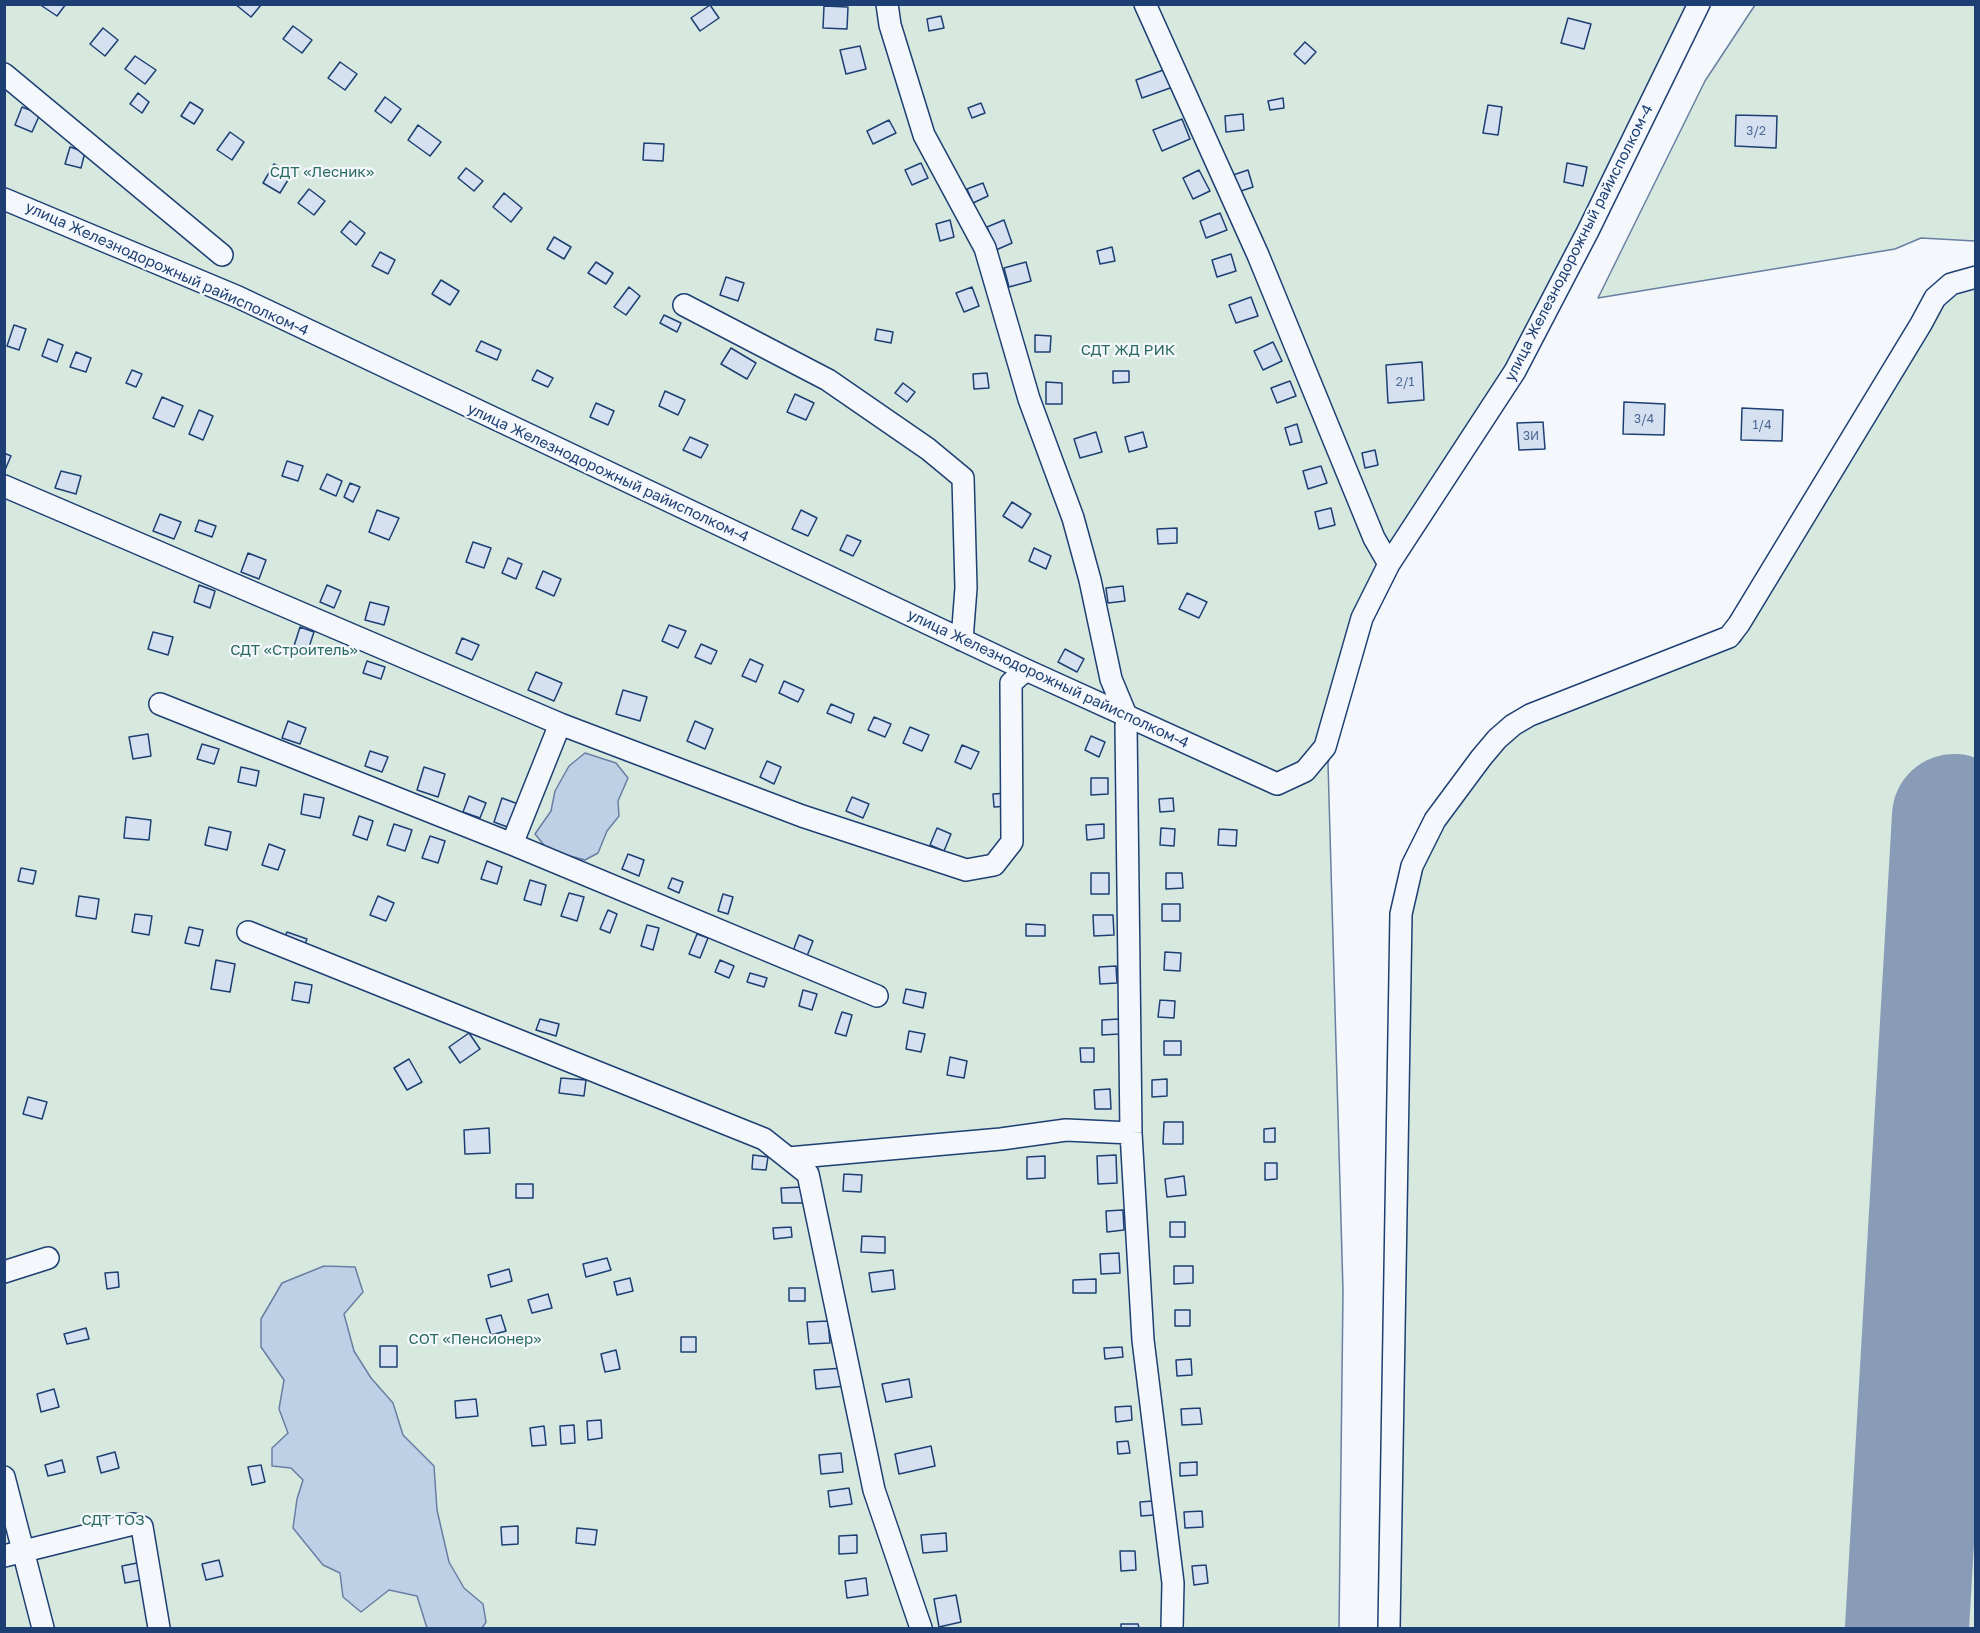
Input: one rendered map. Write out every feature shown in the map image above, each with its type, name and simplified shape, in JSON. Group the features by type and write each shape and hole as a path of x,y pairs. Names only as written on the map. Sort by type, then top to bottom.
{"street":[{"path":"887,4 890,25 924,135 985,248 1029,399 1073,518 1090,580 1111,679 1126,720 1131,1133 1143,1340 1173,1583 1172,1629"},
{"path":"1145,4 1258,255 1374,538 1389,564"},
{"name":"улица Железнодорожный райисполком-4","path":"4,199 238,297 1026,670 1126,720 1277,784 1305,771 1325,747 1362,618 1389,564 1515,371 1588,231 1699,4"},
{"path":"4,74 222,255"},
{"path":"1389,1629 1401,914 1412,866 1435,819 1492,746 1513,725 1530,715 1729,637 1746,614 1921,324 1935,297 1952,284 1976,277"},
{"path":"684,305 828,380 928,449 963,478 966,588 962,640"},
{"path":"4,486 560,724 802,816 966,870 994,865 1012,842 1011,683 1026,670"},
{"path":"159,704 512,844 877,996"},
{"path":"512,844 560,724"},
{"path":"248,932 764,1139 808,1174 874,1490 921,1629"},
{"path":"788,1158 989,1140 1066,1130 1131,1133"},
{"path":"4,1272 48,1258"},
{"path":"4,1477 13,1553 43,1629"},
{"path":"13,1553 133,1524 141,1527 159,1629"}],"green space":[{"path":"4,5 1705,5 1496,419 1363,623 1328,763 1343,1291 1339,1628 5,1628"},
{"path":"1755,5 1975,5 1975,241 1921,238 1895,249 1598,298 1705,81"},
{"path":"1965,288 1975,289 1975,1628 1399,1628 1410,903 1438,826 1488,761 1524,728 1740,642 1782,566 1937,305"}],"water":[{"path":"585,753 616,763 628,778 618,801 619,816 607,831 598,853 585,860 548,850 535,834 551,811 555,791 569,766"},
{"path":"324,1266 355,1267 363,1292 344,1314 354,1351 371,1378 393,1403 403,1435 434,1466 437,1510 449,1562 464,1588 483,1604 486,1622 482,1628 427,1628 417,1596 389,1590 361,1612 343,1597 340,1573 323,1565 293,1528 297,1499 303,1480 291,1468 272,1466 272,1448 288,1433 279,1409 284,1380 261,1347 261,1319 282,1283"}],"building":[{"path":"43,4 66,4 57,16 42,6"},
{"path":"235,4 260,4 261,5 251,17"},
{"path":"710,5 719,18 700,31 691,18"},
{"path":"824,6 848,7 847,29 823,28"},
{"path":"941,16 944,28 929,31 927,19"},
{"path":"1568,18 1591,24 1584,49 1561,43"},
{"path":"293,26 312,40 302,53 283,39"},
{"path":"103,28 118,40 105,56 90,44"},
{"path":"1305,42 1316,52 1305,64 1294,54"},
{"path":"860,46 866,69 846,74 840,50"},
{"path":"135,56 156,70 145,84 125,69"},
{"path":"340,62 357,74 345,90 328,78"},
{"path":"1166,69 1173,87 1142,98 1136,80"},
{"path":"138,93 149,102 142,113 130,104"},
{"path":"385,97 401,109 391,123 375,111"},
{"path":"1283,98 1284,108 1270,110 1268,101"},
{"path":"190,102 203,110 194,124 181,116"},
{"path":"981,103 985,113 972,118 968,108"},
{"path":"1488,105 1502,107 1498,135 1483,133"},
{"path":"22,107 40,114 32,132 15,125"},
{"path":"1243,114 1244,130 1226,132 1225,116"},
{"path":"1736,115 1777,116 1776,148 1735,146"},
{"path":"1182,119 1190,139 1162,151 1153,130"},
{"path":"889,120 896,133 873,144 867,131"},
{"path":"418,125 441,142 430,156 408,140"},
{"path":"230,132 244,142 232,160 217,150"},
{"path":"644,143 664,144 663,161 643,160"},
{"path":"70,147 85,152 81,168 65,164"},
{"path":"921,163 928,178 912,185 905,170"},
{"path":"1567,163 1587,167 1583,186 1564,182"},
{"path":"274,164 291,175 280,193 263,183"},
{"path":"466,168 483,181 474,191 458,178"},
{"path":"1199,170 1210,191 1193,199 1183,178"},
{"path":"1248,170 1253,187 1238,192 1233,175"},
{"path":"983,183 988,196 973,203 967,189"},
{"path":"309,189 325,201 314,215 298,203"},
{"path":"504,193 522,208 511,222 493,207"},
{"path":"1220,213 1227,230 1206,238 1200,221"},
{"path":"950,220 954,237 940,241 936,224"},
{"path":"1004,220 1012,243 996,250 987,227"},
{"path":"350,221 365,233 356,245 341,232"},
{"path":"554,237 571,247 564,259 547,249"},
{"path":"1112,247 1115,261 1100,264 1097,251"},
{"path":"380,252 395,260 388,274 372,266"},
{"path":"1231,254 1236,271 1217,277 1212,260"},
{"path":"596,262 613,273 606,284 588,273"},
{"path":"1026,262 1031,281 1009,287 1004,268"},
{"path":"726,277 744,283 738,301 720,295"},
{"path":"441,280 459,291 450,305 432,294"},
{"path":"629,287 640,296 626,315 614,307"},
{"path":"972,287 979,306 964,312 956,293"},
{"path":"1251,297 1258,316 1236,323 1229,305"},
{"path":"664,315 681,323 677,332 660,323"},
{"path":"14,325 26,329 19,350 7,346"},
{"path":"877,329 893,332 891,343 875,340"},
{"path":"1035,335 1051,336 1050,352 1035,352"},
{"path":"48,339 63,345 57,362 42,356"},
{"path":"481,341 501,350 497,360 476,351"},
{"path":"1273,342 1282,361 1263,370 1254,351"},
{"path":"731,348 756,363 747,379 721,364"},
{"path":"76,352 91,358 86,372 70,367"},
{"path":"1422,362 1424,400 1388,403 1386,365"},
{"path":"132,370 142,374 136,387 126,383"},
{"path":"537,370 553,378 548,387 532,380"},
{"path":"1113,371 1129,371 1129,382 1113,383"},
{"path":"987,373 989,388 974,389 973,374"},
{"path":"1290,381 1296,396 1277,403 1271,388"},
{"path":"1046,382 1062,383 1062,404 1046,404"},
{"path":"903,383 915,392 907,402 895,393"},
{"path":"665,391 685,400 678,415 659,406"},
{"path":"795,394 814,403 806,420 787,412"},
{"path":"162,397 183,406 174,427 153,418"},
{"path":"1624,402 1665,404 1664,435 1623,434"},
{"path":"596,403 614,411 608,425 590,417"},
{"path":"1742,408 1783,410 1782,441 1741,440"},
{"path":"199,410 213,416 203,440 189,434"},
{"path":"1543,422 1545,449 1519,450 1517,423"},
{"path":"1297,424 1302,442 1290,445 1285,428"},
{"path":"1096,432 1102,452 1080,458 1074,439"},
{"path":"1143,432 1147,447 1129,452 1125,437"},
{"path":"690,437 708,445 701,458 683,450"},
{"path":"1375,450 1378,465 1365,468 1362,453"},
{"path":"4,453 11,456 5,470 4,470"},
{"path":"287,461 303,466 298,481 282,476"},
{"path":"1321,466 1327,483 1308,489 1303,471"},
{"path":"61,471 81,476 76,494 55,488"},
{"path":"327,474 342,481 336,496 320,489"},
{"path":"350,483 360,487 353,502 344,497"},
{"path":"1012,502 1031,514 1022,528 1003,516"},
{"path":"1331,508 1335,525 1319,529 1315,512"},
{"path":"377,510 399,518 389,540 369,532"},
{"path":"801,510 817,518 808,536 792,529"},
{"path":"160,514 181,522 174,539 153,531"},
{"path":"199,520 216,526 212,537 195,531"},
{"path":"1177,528 1177,543 1158,544 1157,529"},
{"path":"847,535 861,541 853,556 840,550"},
{"path":"473,542 491,548 484,568 466,562"},
{"path":"1034,548 1051,556 1046,569 1029,561"},
{"path":"248,553 266,560 259,579 241,572"},
{"path":"508,558 522,564 516,579 502,573"},
{"path":"543,571 561,579 554,596 536,588"},
{"path":"199,585 215,591 210,608 194,602"},
{"path":"327,585 341,591 334,608 320,602"},
{"path":"1123,586 1125,601 1108,603 1106,588"},
{"path":"1187,593 1207,602 1199,618 1179,609"},
{"path":"370,602 389,607 384,625 365,620"},
{"path":"669,625 686,631 678,648 662,641"},
{"path":"300,627 314,632 308,650 294,646"},
{"path":"153,632 173,637 168,655 148,649"},
{"path":"462,638 479,645 472,660 456,653"},
{"path":"701,644 717,651 711,664 695,657"},
{"path":"1065,649 1084,659 1077,672 1058,662"},
{"path":"750,659 763,665 756,682 742,676"},
{"path":"367,661 385,667 381,679 363,673"},
{"path":"536,672 562,683 554,701 528,690"},
{"path":"784,681 804,690 798,702 779,693"},
{"path":"623,690 647,697 640,721 616,714"},
{"path":"831,704 854,714 851,723 827,713"},
{"path":"874,717 891,724 885,737 868,730"},
{"path":"288,721 306,728 300,744 282,738"},
{"path":"695,721 713,729 705,749 687,741"},
{"path":"910,727 929,735 922,751 903,743"},
{"path":"148,734 151,756 133,759 129,737"},
{"path":"1091,736 1105,742 1099,757 1085,750"},
{"path":"202,744 219,749 214,764 197,759"},
{"path":"962,745 979,752 971,769 955,762"},
{"path":"370,751 388,757 382,772 365,766"},
{"path":"767,761 781,767 774,784 760,777"},
{"path":"241,767 259,771 256,786 238,782"},
{"path":"424,767 445,774 438,797 417,790"},
{"path":"1091,778 1108,778 1108,794 1091,795"},
{"path":"1008,793 1009,806 994,807 993,794"},
{"path":"304,794 324,798 320,818 301,814"},
{"path":"469,796 486,803 480,818 463,812"},
{"path":"852,797 869,804 863,818 846,811"},
{"path":"502,798 518,804 510,828 494,822"},
{"path":"1173,798 1174,811 1160,812 1159,799"},
{"path":"359,816 373,821 367,840 353,835"},
{"path":"126,817 151,820 149,840 124,838"},
{"path":"394,824 412,830 405,851 387,845"},
{"path":"1104,824 1104,838 1087,840 1086,825"},
{"path":"209,827 231,832 227,850 205,845"},
{"path":"937,828 951,834 944,851 930,845"},
{"path":"1161,828 1175,829 1174,846 1160,845"},
{"path":"1219,829 1237,830 1236,846 1218,845"},
{"path":"430,836 445,841 438,863 422,858"},
{"path":"269,844 285,850 278,870 262,865"},
{"path":"628,854 644,860 639,876 622,869"},
{"path":"487,861 502,867 497,884 481,879"},
{"path":"21,868 36,871 33,884 18,881"},
{"path":"1091,873 1109,873 1109,894 1091,894"},
{"path":"1166,873 1182,873 1183,888 1166,889"},
{"path":"672,878 683,882 679,893 668,888"},
{"path":"530,880 546,885 541,905 524,900"},
{"path":"569,893 584,897 577,921 561,916"},
{"path":"723,894 733,897 728,914 718,911"},
{"path":"79,896 99,899 96,919 76,916"},
{"path":"378,896 394,903 386,921 370,915"},
{"path":"1162,904 1180,904 1180,921 1162,921"},
{"path":"608,910 617,914 610,933 600,929"},
{"path":"135,914 152,916 149,935 132,932"},
{"path":"1093,915 1113,915 1114,935 1094,936"},
{"path":"1026,924 1045,925 1045,936 1026,936"},
{"path":"647,925 659,928 653,950 641,946"},
{"path":"189,927 203,930 199,946 185,943"},
{"path":"287,932 307,939 302,951 282,944"},
{"path":"697,934 708,938 700,958 689,954"},
{"path":"799,935 813,941 807,956 793,951"},
{"path":"1165,952 1181,953 1180,971 1164,970"},
{"path":"216,960 235,964 230,992 211,989"},
{"path":"720,960 734,966 729,978 715,972"},
{"path":"1116,966 1117,983 1100,984 1099,967"},
{"path":"750,973 767,978 764,987 747,982"},
{"path":"295,982 312,985 309,1003 292,1000"},
{"path":"906,989 926,993 923,1008 903,1003"},
{"path":"803,990 817,994 812,1010 799,1006"},
{"path":"1160,1000 1175,1001 1174,1018 1158,1017"},
{"path":"842,1012 852,1015 846,1036 835,1033"},
{"path":"540,1019 559,1024 556,1036 536,1030"},
{"path":"1119,1019 1119,1034 1102,1035 1102,1020"},
{"path":"909,1031 925,1034 921,1052 906,1049"},
{"path":"469,1033 480,1049 460,1063 449,1047"},
{"path":"1164,1041 1181,1041 1181,1055 1164,1055"},
{"path":"1080,1048 1094,1048 1094,1062 1081,1062"},
{"path":"950,1057 967,1061 964,1078 947,1075"},
{"path":"409,1059 422,1082 407,1090 394,1068"},
{"path":"561,1078 586,1080 584,1096 559,1093"},
{"path":"1167,1079 1167,1096 1152,1097 1152,1080"},
{"path":"1110,1089 1111,1109 1095,1109 1094,1090"},
{"path":"28,1097 47,1102 42,1119 23,1114"},
{"path":"1164,1122 1183,1122 1183,1144 1163,1144"},
{"path":"489,1128 490,1153 465,1154 464,1130"},
{"path":"1275,1128 1275,1142 1264,1142 1264,1129"},
{"path":"753,1155 768,1157 766,1170 752,1169"},
{"path":"1116,1155 1117,1183 1098,1184 1097,1156"},
{"path":"1045,1156 1045,1178 1027,1179 1027,1157"},
{"path":"1265,1163 1277,1163 1277,1179 1265,1180"},
{"path":"844,1174 862,1175 861,1192 843,1191"},
{"path":"1184,1176 1186,1195 1167,1197 1165,1179"},
{"path":"516,1184 533,1184 533,1198 516,1198"},
{"path":"802,1187 803,1203 782,1203 781,1188"},
{"path":"1123,1210 1124,1230 1107,1232 1106,1211"},
{"path":"1170,1222 1185,1222 1185,1237 1170,1237"},
{"path":"791,1227 792,1237 774,1239 773,1228"},
{"path":"862,1236 885,1237 885,1253 861,1252"},
{"path":"1119,1253 1120,1273 1101,1274 1100,1254"},
{"path":"607,1258 611,1270 586,1277 583,1264"},
{"path":"1174,1266 1193,1266 1193,1283 1174,1284"},
{"path":"509,1269 512,1281 491,1287 488,1275"},
{"path":"893,1270 895,1289 872,1292 869,1273"},
{"path":"118,1272 119,1287 107,1289 105,1273"},
{"path":"630,1278 633,1291 617,1295 614,1282"},
{"path":"1096,1279 1096,1293 1073,1293 1073,1280"},
{"path":"789,1288 805,1288 805,1301 789,1301"},
{"path":"548,1294 552,1308 532,1313 528,1300"},
{"path":"1175,1310 1190,1310 1190,1326 1175,1326"},
{"path":"501,1315 506,1331 491,1335 486,1319"},
{"path":"828,1321 830,1343 809,1344 807,1322"},
{"path":"86,1328 89,1339 67,1344 64,1334"},
{"path":"681,1337 696,1337 696,1352 681,1352"},
{"path":"380,1346 397,1346 397,1367 380,1367"},
{"path":"1122,1347 1123,1357 1105,1359 1104,1348"},
{"path":"616,1350 620,1369 605,1372 601,1354"},
{"path":"1191,1359 1192,1375 1177,1376 1176,1360"},
{"path":"844,1368 845,1386 816,1389 814,1370"},
{"path":"909,1379 912,1397 886,1402 882,1384"},
{"path":"54,1389 59,1407 41,1412 37,1394"},
{"path":"476,1399 478,1416 456,1418 455,1401"},
{"path":"1131,1406 1132,1420 1116,1422 1115,1407"},
{"path":"1200,1408 1202,1424 1182,1425 1181,1409"},
{"path":"601,1420 602,1438 588,1440 587,1421"},
{"path":"574,1425 575,1443 561,1444 560,1426"},
{"path":"544,1426 546,1445 532,1446 530,1428"},
{"path":"1128,1441 1130,1453 1118,1454 1117,1442"},
{"path":"931,1446 935,1466 899,1474 895,1454"},
{"path":"115,1452 119,1468 101,1473 97,1457"},
{"path":"841,1453 843,1472 821,1474 819,1455"},
{"path":"62,1460 65,1472 48,1476 45,1465"},
{"path":"1197,1462 1197,1475 1180,1476 1180,1463"},
{"path":"261,1465 265,1482 252,1485 248,1467"},
{"path":"849,1488 852,1504 830,1507 828,1491"},
{"path":"1153,1501 1154,1515 1141,1516 1140,1502"},
{"path":"1202,1511 1203,1527 1185,1528 1184,1512"},
{"path":"518,1526 518,1544 502,1545 501,1527"},
{"path":"577,1528 597,1530 595,1545 576,1543"},
{"path":"946,1533 947,1551 923,1553 921,1535"},
{"path":"857,1535 857,1553 839,1554 839,1536"},
{"path":"1120,1551 1135,1551 1136,1570 1121,1571"},
{"path":"219,1560 223,1576 206,1580 202,1564"},
{"path":"142,1562 146,1579 125,1583 122,1566"},
{"path":"1206,1565 1208,1583 1194,1585 1192,1566"},
{"path":"866,1578 868,1595 847,1598 845,1581"},
{"path":"956,1595 961,1622 939,1627 934,1599"},
{"path":"1121,1624 1138,1624 1139,1628 1121,1628"}],"runway":[{"path":"1907,1628 1954,816"}],"park label":[{"name":"СДТ «Лесник»","path":"322,172"},
{"name":"СДТ ЖД РИК","path":"1128,350"},
{"name":"СДТ «Строитель»","path":"294,650"},
{"name":"СОТ «Пенсионер»","path":"475,1339"},
{"name":"СДТ ТОЗ","path":"113,1520"}]}
